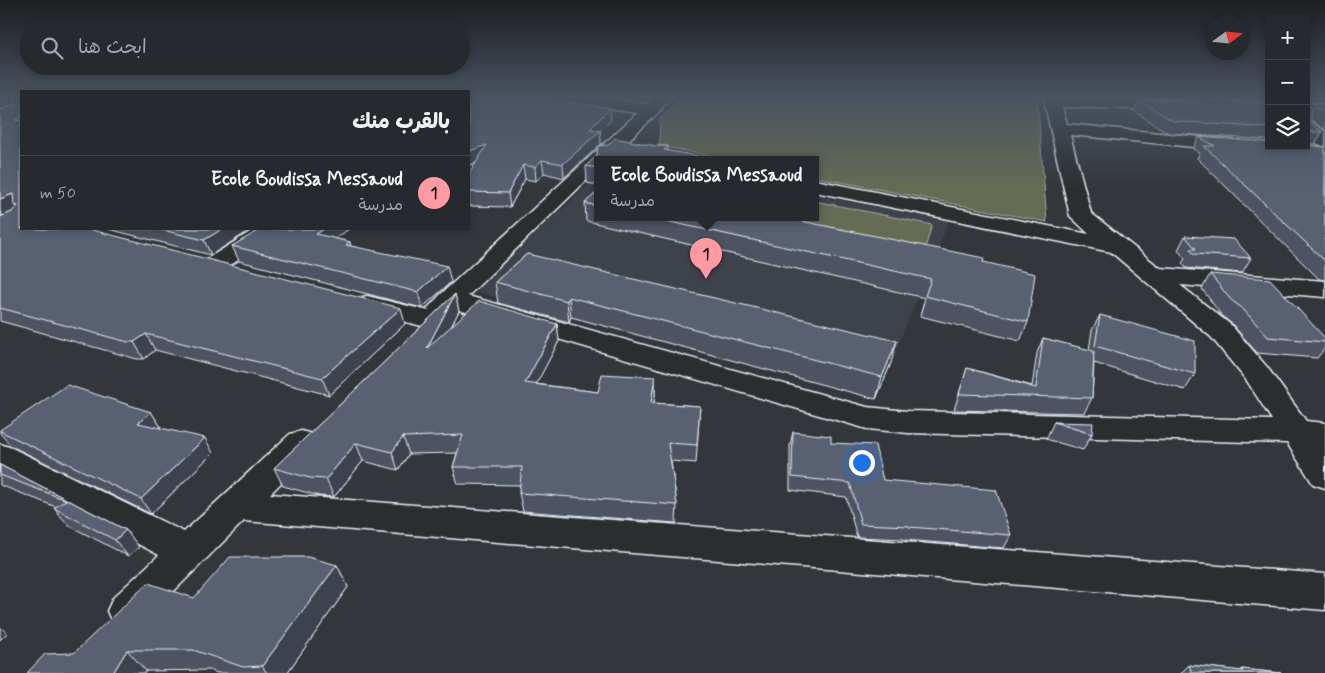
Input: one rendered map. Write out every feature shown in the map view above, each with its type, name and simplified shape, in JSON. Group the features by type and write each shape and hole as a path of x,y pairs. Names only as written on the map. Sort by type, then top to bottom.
{"street":[{"path":"610,156 636,127"},
{"path":"1256,146 1148,138 1059,128 1081,216 1221,330 1256,374 1325,475"},
{"path":"1310,129 1325,141"},
{"path":"1305,150 1325,152"},
{"path":"408,341 450,299 594,170"},
{"path":"819,187 1118,247"},
{"path":"242,272 205,262 268,230"},
{"path":"1152,275 1325,289"},
{"path":"345,298 430,320"},
{"path":"450,299 867,418 908,422 1296,432 1325,435"},
{"path":"105,633 322,423"},
{"path":"0,457 189,552"},
{"path":"236,506 1325,592"}],"shaded area":[{"path":"594,180 594,221 819,221 819,196 949,221 876,399 473,291"}],"green space":[{"path":"660,127 1039,127 1047,222 819,178 819,156 710,156 659,146"},
{"path":"819,202 932,225 920,265 719,221 819,221"}],"building":[{"path":"0,127 20,127 20,230 92,230 401,308 322,378 146,334 134,342 128,342 0,308 0,217 12,212 18,206 14,205 13,194 0,199"},
{"path":"470,127 592,127 590,129 600,131 563,164 542,160 535,167 523,165 508,193 470,192 470,172 487,145 470,151"},
{"path":"1310,127 1316,127 1322,132 1310,132"},
{"path":"1199,137 1265,142 1265,150 1310,150 1310,145 1325,147 1325,261 1204,146 1215,146"},
{"path":"615,138 656,146 668,146 664,150 698,156 596,156 598,146 608,145"},
{"path":"594,158 594,167 586,166"},
{"path":"594,195 594,205 585,203"},
{"path":"666,221 801,221 984,258 983,262 1035,274 1028,322 925,296 931,279"},
{"path":"162,230 220,230 204,240"},
{"path":"259,230 322,230 316,234 350,242 346,245 447,266 418,292 232,246"},
{"path":"1185,236 1234,239 1251,258 1194,254 1190,249 1196,249"},
{"path":"527,254 897,341 882,377 569,297 567,301 495,282"},
{"path":"1210,274 1270,279 1325,338 1325,342 1268,337 1242,308 1231,300"},
{"path":"455,294 427,348 479,301 557,324 525,383 598,392 602,374 655,377 651,403 700,406 697,445 668,443 677,505 519,493 522,467 453,467 463,435 403,437 392,452 356,443 326,479 310,478 274,468"},
{"path":"1100,315 1195,341 1195,374 1095,346"},
{"path":"1043,338 1094,351 1092,398 959,394 967,368 1036,388"},
{"path":"67,385 151,412 138,423 205,438 141,499 0,431"},
{"path":"1054,422 1093,423 1092,434"},
{"path":"793,432 831,436 831,443 875,445 883,480 996,490 1011,535 909,526 861,524 850,483 792,477"},
{"path":"0,465 126,530 115,540 54,508 66,500 0,475"},
{"path":"230,557 308,557 337,565 262,666 243,667 193,650 127,650 113,673 27,673 45,654 74,653 148,583 194,598"},
{"path":"1189,665 1243,671 1242,669 1281,673 1192,673"}],"place":[{"name":"Ecole Boudissa Messaoud","path":"706,279"}]}
